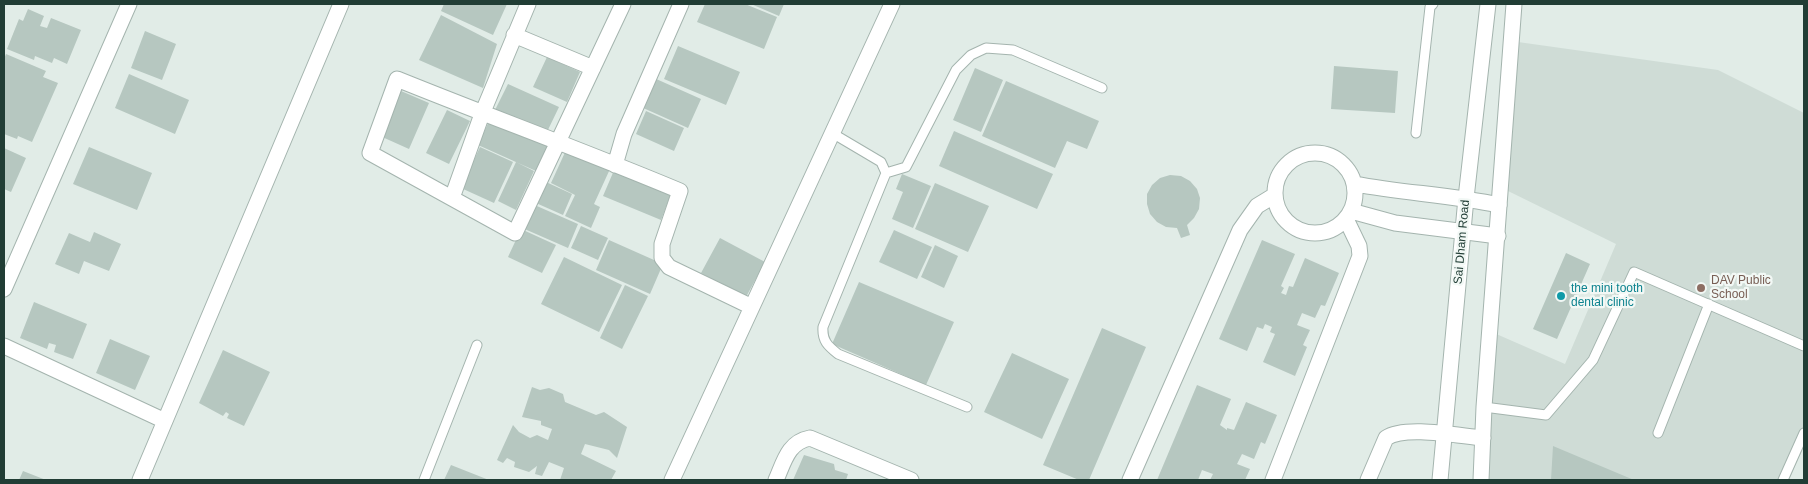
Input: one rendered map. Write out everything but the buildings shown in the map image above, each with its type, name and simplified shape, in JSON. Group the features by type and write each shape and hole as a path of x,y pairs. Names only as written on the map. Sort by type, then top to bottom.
{"street":[{"path":"4,289 130,4"},
{"path":"140,480 341,4"},
{"path":"452,198 482,114 528,4"},
{"path":"623,4 558,144 515,233 370,153 397,80 558,144 615,164 680,191 662,244 662,258 670,267 752,307"},
{"path":"615,164 624,134 681,4"},
{"path":"672,480 892,4"},
{"name":"Sai Dham Road","path":"1440,480 1466,198 1488,4"},
{"path":"1481,480 1484,408 1514,4"},
{"path":"514,35 593,68"},
{"path":"1308,153 1322,153 1335,157 1345,165 1353,176 1355,203 1349,215 1340,225 1329,231 1315,234 1302,232 1290,225 1281,215 1275,195 1278,177 1285,165 1295,157 1308,153"},
{"path":"1354,184 1396,192 1466,198 1499,204"},
{"path":"1130,480 1240,230 1257,206 1275,195"},
{"path":"1349,215 1395,223 1498,236"},
{"path":"1273,480 1360,256 1359,246 1349,215"},
{"path":"4,346 165,421"},
{"path":"1368,480 1386,438 1392,434 1399,432 1482,438"},
{"path":"776,480 792,446 799,440 810,438 911,480"}],"lane":[{"path":"1416,133 1430,7 1433,4"},
{"path":"886,173 906,167 956,70 971,55 986,48 1013,50 1102,88"},
{"path":"832,133 881,162 886,173 823,327 822,335 826,344 838,354 967,407"},
{"path":"1484,408 1546,415 1593,360 1634,272 1804,346"},
{"path":"1658,433 1709,304"},
{"path":"424,480 477,345"},
{"path":"1783,480 1804,433"}],"shaded area":[{"name":"DAV Public School","path":"1518,42 1718,70 1804,113 1804,446 1789,480 1488,480 1494,333 1565,364 1616,244 1506,190"}],"place":[{"name":"DAV Public School","path":"1701,288"},
{"name":"the mini tooth dental clinic","path":"1561,296"}]}
